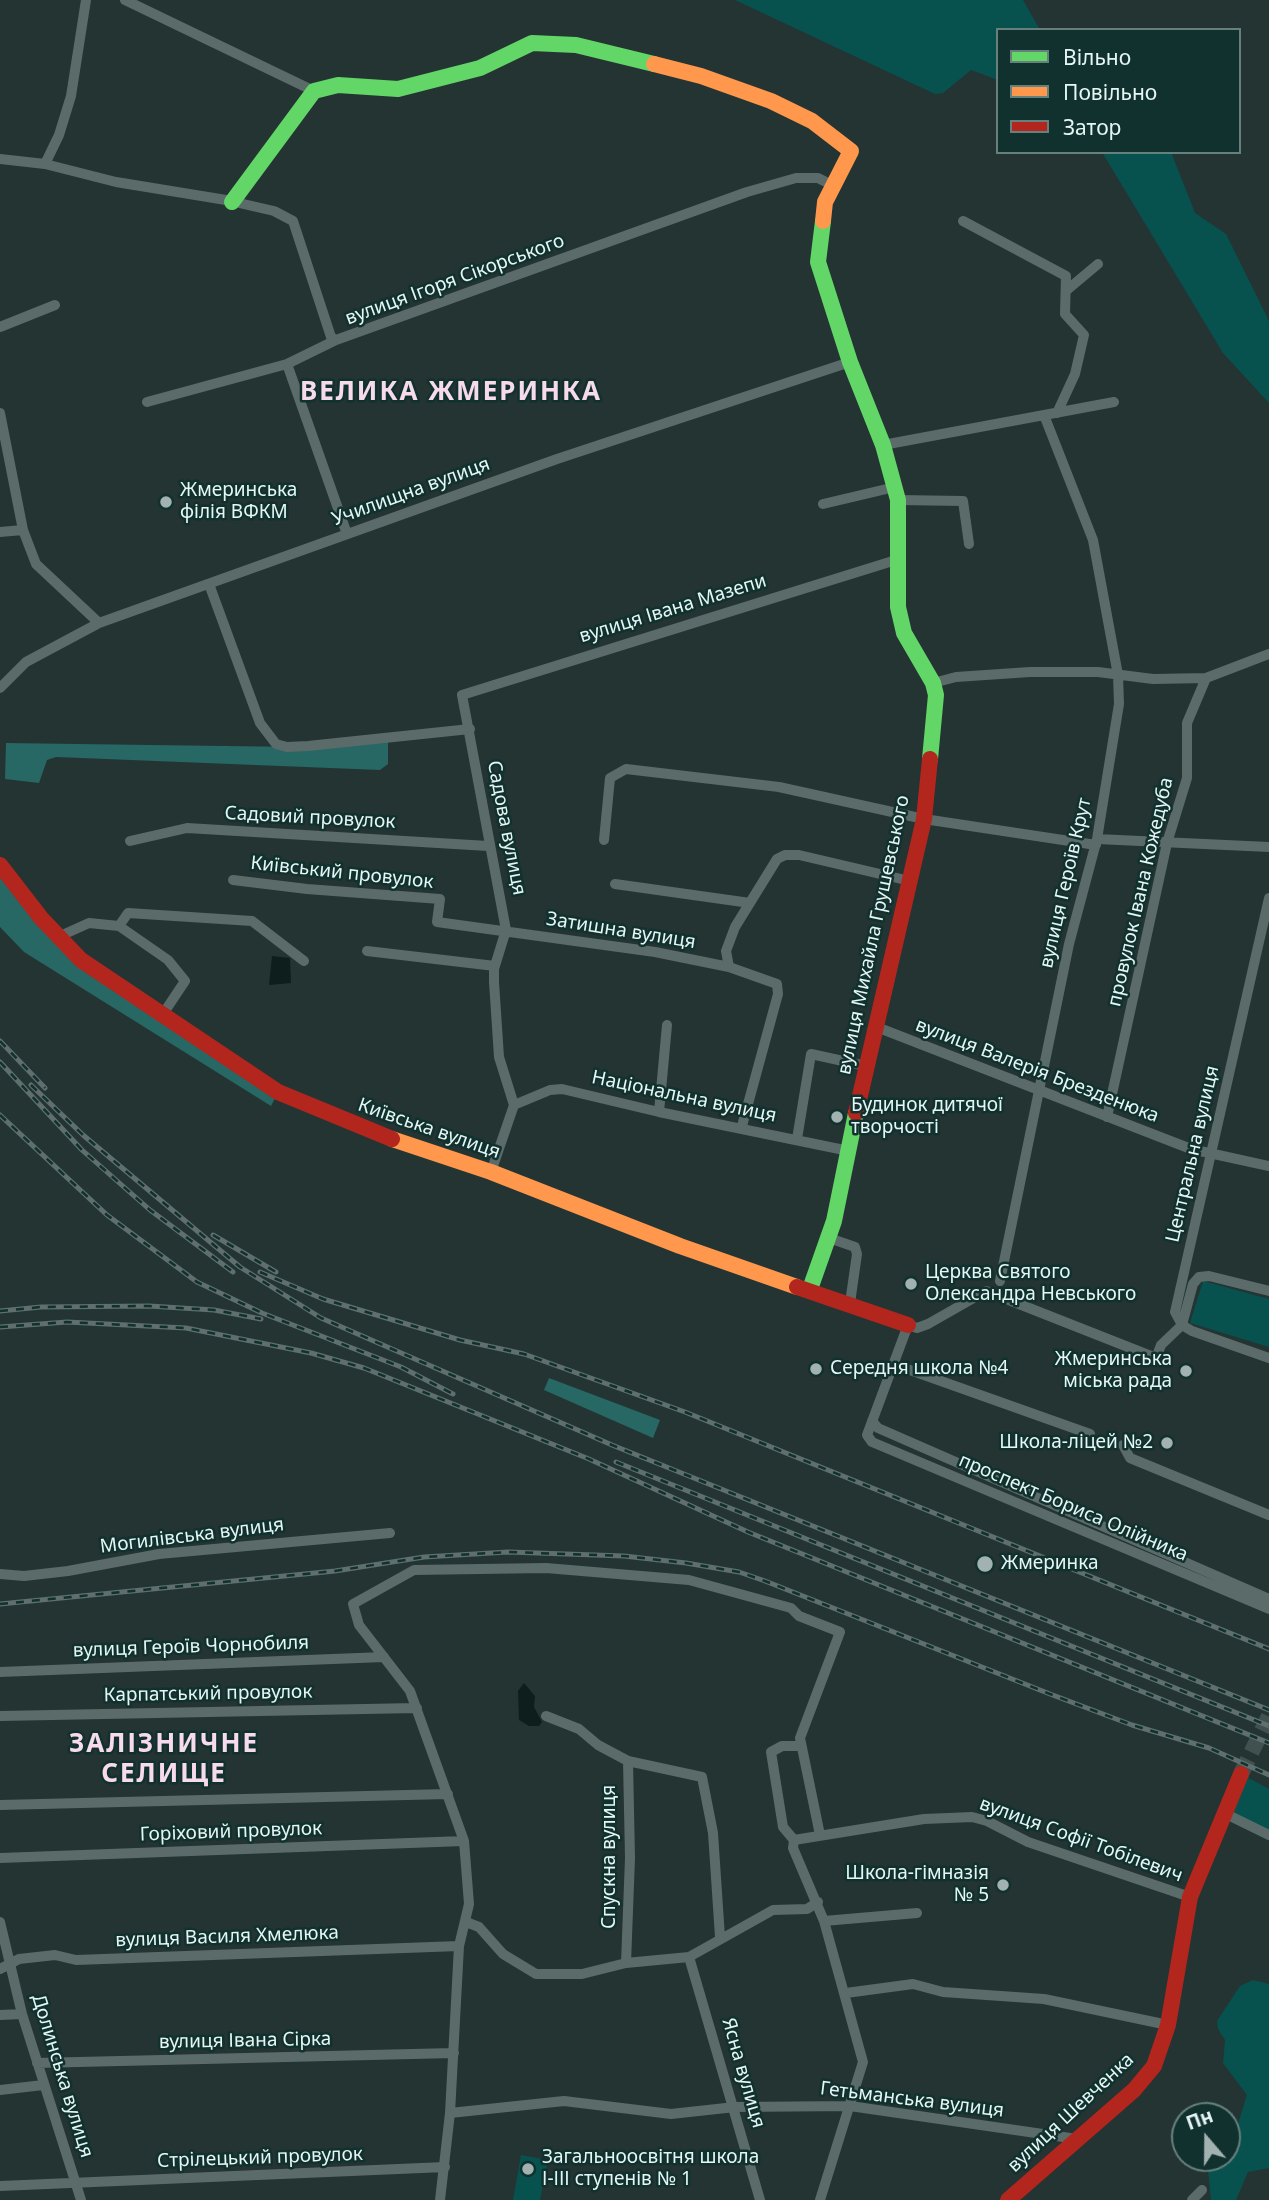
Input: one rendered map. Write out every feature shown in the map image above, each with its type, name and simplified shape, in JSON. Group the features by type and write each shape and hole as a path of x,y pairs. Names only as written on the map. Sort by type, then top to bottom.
{"street":[{"path":"45,164 59,135 71,96 86,0"},
{"path":"125,0 314,91 232,202"},
{"name":"вулиця Михайла Грушевського","path":"314,91 338,85 398,89 480,68 532,43 576,45 701,76 771,101 812,121 851,151 832,185 820,224 818,262 850,362 883,444 896,494 898,607 904,633 933,684 936,695 924,819 874,1026 829,1238 810,1289"},
{"name":"вулиця Ігоря Сікорського","path":"0,159 45,164 116,182 232,202 274,211 293,221 331,337 336,341 747,192 796,178 818,178 832,185"},
{"path":"963,220 1066,276 1065,314 1084,335 1074,373 1057,412"},
{"path":"1067,290 1098,264"},
{"path":"0,327 55,305"},
{"path":"147,402 287,364 336,341"},
{"name":"Училищна вулиця","path":"0,688 26,662 99,623 640,430 850,362"},
{"path":"287,364 347,534"},
{"path":"883,444 1114,402"},
{"path":"0,413 23,530 36,564 99,623"},
{"name":"вулиця Героїв Крут","path":"1000,1281 1069,944 1096,842 1119,704 1118,676 1093,540 1044,415"},
{"path":"823,504 896,494 963,501 969,544"},
{"path":"0,532 23,530"},
{"name":"вулиця Івана Мазепи","path":"463,695 896,560"},
{"path":"209,584 260,723 276,744 287,747 308,746 470,729"},
{"path":"933,684 956,677 1030,672 1098,672 1153,679 1206,678 1269,654"},
{"name":"провулок Івана Кожедуба","path":"1107,1116 1167,843 1187,778 1187,723 1206,678"},
{"name":"Садова вулиця","path":"463,695 488,846 506,930 495,966 498,1047 513,1105"},
{"path":"604,840 610,778 626,769 779,786 924,819 1096,842 1269,847"},
{"name":"Садовий провулок","path":"130,841 187,828 488,846"},
{"path":"729,967 726,951 750,903 777,859 785,855 909,881"},
{"name":"Київська вулиця","path":"0,865 58,937 91,968 162,1017 297,1102 367,1131 491,1171 680,1246 908,1325"},
{"name":"Київський провулок","path":"233,880 307,889 440,899 437,922 506,930"},
{"path":"615,884 750,903"},
{"name":"Центральна вулиця","path":"1182,1325 1175,1312 1269,898"},
{"path":"119,926 128,913 252,921 304,961"},
{"path":"58,937 89,923 119,926 168,960 185,981 162,1017"},
{"name":"Затишна вулиця","path":"506,930 655,952 729,967 777,984 778,993 741,1126"},
{"path":"367,951 495,966"},
{"path":"659,1112 667,1025"},
{"name":"вулиця Валерія Брезденюка","path":"874,1026 1212,1154 1269,1166"},
{"path":"797,1139 811,1054 866,1066"},
{"name":"Національна вулиця","path":"513,1105 556,1088 849,1151"},
{"path":"491,1171 513,1105"},
{"path":"829,1238 855,1247 857,1254 850,1303"},
{"path":"872,1421 908,1325 917,1328 928,1324 986,1291 1156,1358 1170,1335 1182,1325 1193,1284 1199,1278 1209,1276 1269,1291"},
{"path":"1182,1325 1269,1358"},
{"path":"893,1364 1090,1434"},
{"name":"проспект Бориса Олійника","path":"1269,1599 878,1428 872,1421 867,1435 872,1442 1269,1609"},
{"path":"1123,1446 1130,1458 1269,1515"},
{"name":"Могилівська вулиця","path":"0,1574 46,1574 159,1554 390,1533"},
{"path":"440,2200 450,2113 459,1946 469,1904 464,1841 410,1690 359,1625 353,1604 414,1570 546,1568 688,1580 791,1608 799,1616 839,1632 800,1738 820,1835"},
{"name":"вулиця Героїв Чорнобиля","path":"0,1672 384,1657"},
{"name":"Карпатський провулок","path":"0,1716 416,1708"},
{"name":"Спускна вулиця","path":"546,1716 579,1729 598,1745 628,1761 630,1858 626,1963"},
{"path":"801,1746 782,1746 771,1752 783,1827 794,1840 793,1848 818,1902 846,1993 863,2062 823,2199"},
{"path":"628,1761 702,1777 713,1833 720,1937"},
{"name":"вулиця Шевченка","path":"1008,2200 1148,2075 1159,2056 1168,2025 1190,1897 1241,1774"},
{"path":"0,1805 448,1794"},
{"path":"1224,1813 1269,1835"},
{"name":"вулиця Софії Тобілевич","path":"794,1840 924,1819 972,1817 987,1821 1028,1842 1190,1897"},
{"name":"Горіховий провулок","path":"0,1858 464,1841"},
{"path":"466,1922 479,1927 503,1954 536,1974 582,1974 626,1963 689,1957 707,1949 720,1937 773,1910 807,1909 818,1902"},
{"path":"824,1921 917,1913"},
{"name":"Долинська вулиця","path":"0,1922 22,2014 82,2200"},
{"name":"вулиця Василя Хмелюка","path":"0,1969 19,1959 55,1955 76,1960 459,1946"},
{"name":"Ясна вулиця","path":"689,1957 760,2200"},
{"path":"846,1993 913,1984 943,1992 1044,1999 1168,2025"},
{"path":"0,2015 22,2014"},
{"name":"вулиця Івана Сірка","path":"37,2063 454,2053"},
{"path":"0,2090 43,2085"},
{"name":"Гетьманська вулиця","path":"450,2113 564,2101 671,2114 735,2107 850,2106 1077,2139"},
{"name":"Стрілецький провулок","path":"0,2186 444,2167"},
{"path":"1192,2200 1202,2190"}],"shaded area":[{"path":"735,0 1023,0 1039,28 996,28 996,79 971,70 943,93 935,94"},
{"path":"1103,154 1172,154 1195,213 1226,234 1269,321 1269,403 1223,353"},
{"path":"388,738 388,764 380,770 56,757 47,760 39,783 5,779 6,743 297,747"},
{"path":"0,865 71,952 278,1092 271,1106 24,952 0,927"},
{"path":"272,956 290,958 291,983 269,985"},
{"path":"1203,1281 1269,1299 1269,1347 1190,1323"},
{"path":"549,1378 660,1420 653,1438 544,1390"},
{"path":"524,1683 535,1696 534,1707 542,1722 539,1726 529,1726 519,1720 518,1691"},
{"path":"1245,1776 1269,1789 1269,1835 1224,1813"},
{"path":"1253,1980 1269,1984 1269,2168 1248,2172 1236,2200 1211,2200 1208,2172 1241,2172 1241,2114 1247,2095 1223,2063 1225,2040 1218,2029 1217,2021 1240,1986"},
{"path":"521,2155 548,2160 540,2200 513,2200"}],"tunnel":[{"path":"1241,1774 1269,1716"}],"railway":[{"path":"0,1041 45,1088"},
{"path":"0,1062 82,1150 150,1210 233,1272"},
{"path":"31,1085 83,1135 240,1267 321,1318 612,1445 1269,1710"},
{"path":"0,1115 107,1215 197,1282 262,1313 401,1367 453,1394"},
{"path":"213,1235 276,1272"},
{"path":"260,1272 323,1299 460,1340 524,1354 685,1412 1269,1649"},
{"path":"0,1311 41,1307 149,1306 214,1310 261,1319"},
{"path":"0,1327 67,1322 186,1328 311,1353 364,1368 589,1459 748,1532 1269,1743"},
{"path":"616,1462 1269,1726"},
{"path":"0,1604 335,1571 424,1557 508,1552 624,1556 686,1563 739,1572 765,1581 1132,1725 1209,1748 1269,1775"}],"traffic: fast":[{"path":"232,202 314,91 338,85 398,89 480,68 532,43 576,45 654,64"},
{"path":"823,221 818,262 850,362 883,445 898,500 898,607 904,633 933,683 936,695 930,759"},
{"path":"810,1289 834,1221 856,1113"}],"traffic: slow":[{"path":"654,64 701,76 771,101 812,121 851,151 825,202 823,221"},
{"path":"392,1139 491,1172 680,1246 797,1287"}],"traffic: jam":[{"path":"856,1113 924,819 930,759"},
{"path":"0,865 41,918 81,960 278,1092 392,1139"},
{"path":"797,1287 908,1325"},
{"path":"1008,2200 1134,2090 1154,2066 1168,2025 1190,1897 1241,1774"}],"place":[{"name":"Жмеринська філія ВФКМ","path":"166,502"},
{"name":"Будинок дитячої творчості","path":"837,1117"},
{"name":"Церква Святого Олександра Невського","path":"911,1284"},
{"name":"Середня школа №4","path":"816,1369"},
{"name":"Жмеринська міська рада","path":"1186,1371"},
{"name":"Школа-ліцей №2","path":"1167,1443"},
{"name":"Жмеринка","path":"985,1564"},
{"name":"Школа-гімназія № 5","path":"1003,1885"},
{"name":"Загальноосвітня школа І-ІІІ ступенів № 1","path":"528,2169"}],"district":[{"name":"ВЕЛИКА ЖМЕРИНКА","path":"451,393"},
{"name":"ЗАЛІЗНИЧНЕ СЕЛИЩЕ","path":"164,1760"}]}
